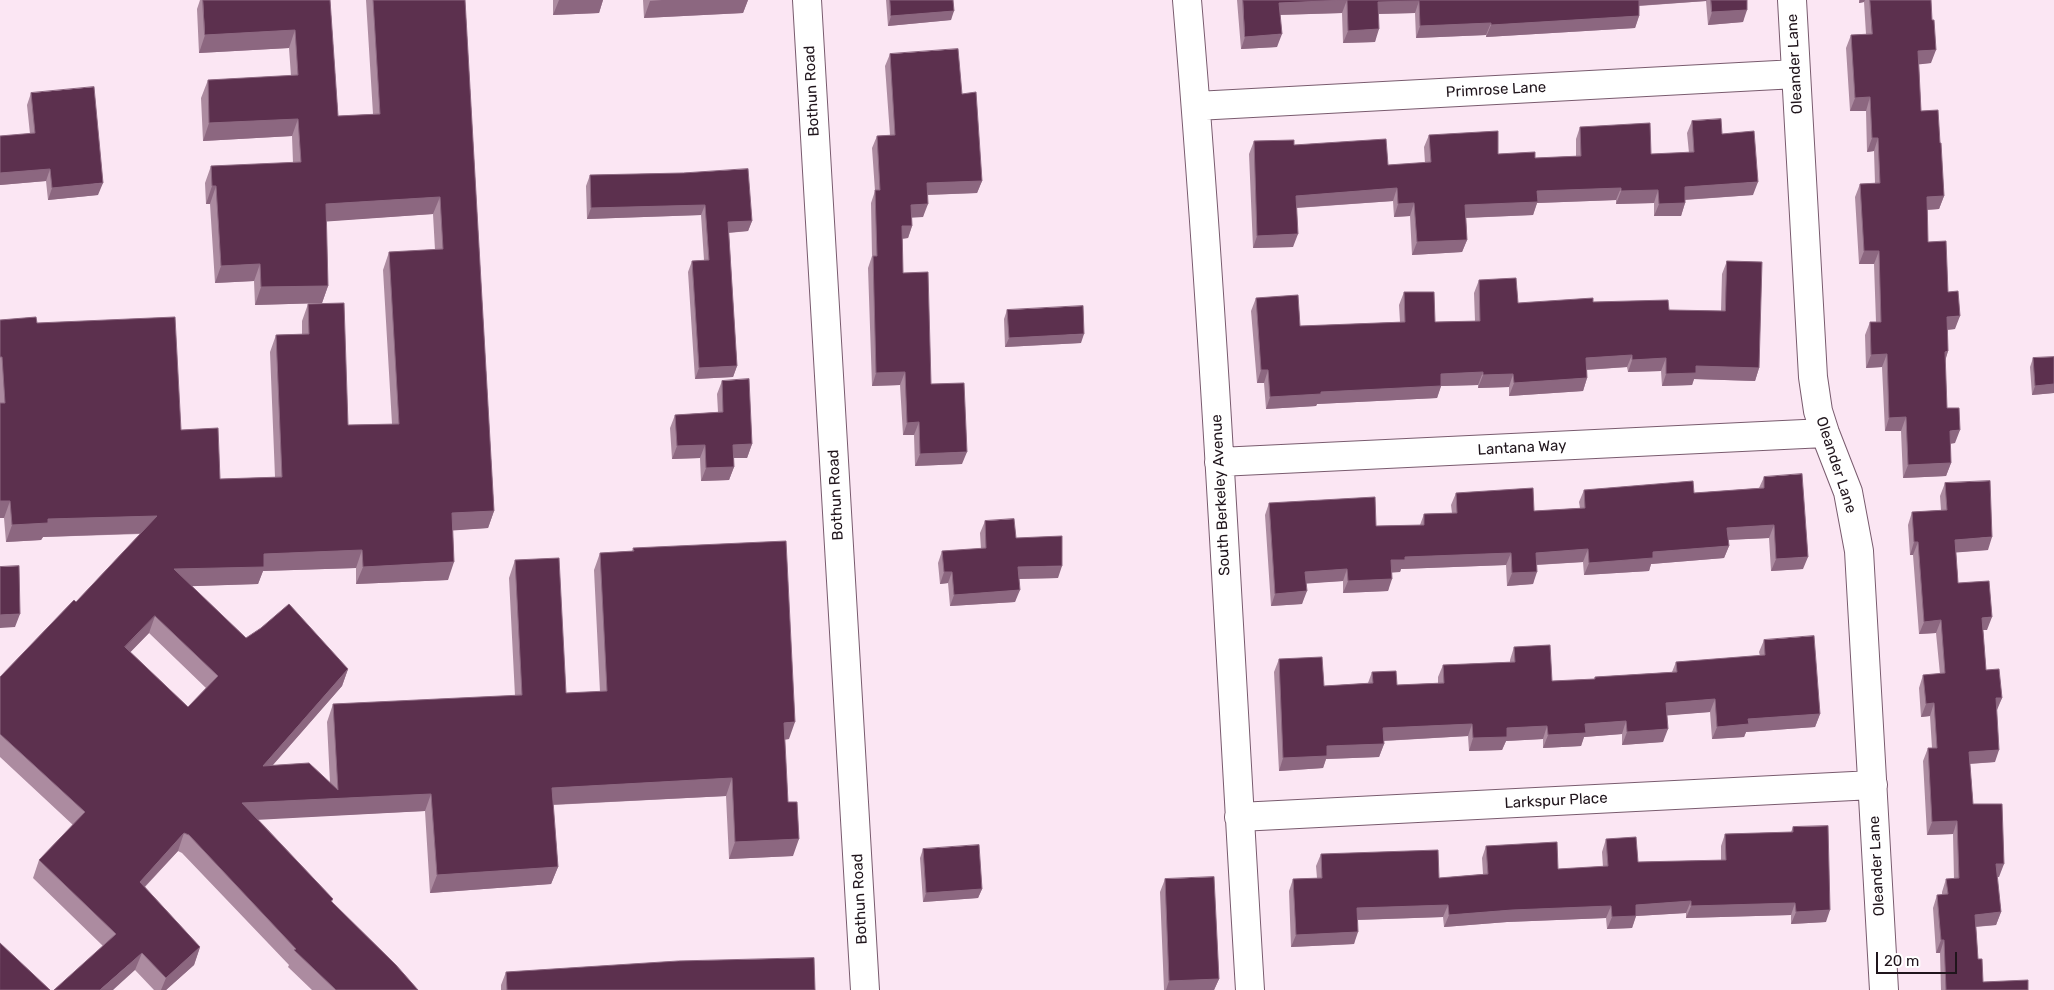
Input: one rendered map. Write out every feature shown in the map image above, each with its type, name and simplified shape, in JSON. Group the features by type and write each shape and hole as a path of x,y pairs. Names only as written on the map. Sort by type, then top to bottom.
{"street":[{"name":"Bothun Road","path":"807,0 865,990"},
{"name":"South Berkeley Avenue","path":"1187,0 1196,106 1219,462 1250,990"},
{"name":"Oleander Lane","path":"1792,0 1810,334 1816,395 1825,433 1844,478 1857,536 1884,990"},
{"name":"Primrose Lane","path":"1196,106 1796,74"},
{"name":"Lantana Way","path":"1219,462 1825,433"},
{"name":"Larkspur Place","path":"1240,817 1873,784"}],"building":[{"path":"203,0 330,0 338,116 380,114 373,0 465,0 494,511 452,513 454,562 363,567 362,550 264,554 264,567 174,569 246,638 289,604 348,669 263,766 309,763 338,790 333,704 522,695 515,560 559,558 566,693 607,691 600,553 634,551 633,548 786,541 795,722 784,723 788,802 797,802 799,839 735,842 732,778 552,788 558,867 437,875 431,794 242,803 333,899 331,901 396,965 418,990 336,990 294,950 296,949 189,835 184,833 140,882 200,947 166,978 142,953 100,990 54,990 116,934 39,860 85,812 0,734 0,677 74,600 76,602 157,516 48,519 48,523 12,525 10,501 0,501 0,403 5,403 2,357 0,357 0,320 36,317 37,323 175,317 181,430 218,428 220,479 282,477 276,335 309,334 308,304 344,303 348,425 399,424 389,252 443,249 440,197 326,204 328,286 261,287 260,264 221,266 216,186 212,186 211,166 301,162 298,119 209,123 208,80 298,75 295,30 205,35","holes":["155,616 218,676 188,707 125,647"]},
{"path":"890,0 953,0 954,11 891,16"},
{"path":"1243,0 1347,0 1279,3 1282,34 1245,37"},
{"path":"1347,0 1639,0 1639,16 1491,25 1491,23 1420,26 1419,1 1378,2 1379,29 1348,31"},
{"path":"1711,0 1747,0 1747,10 1712,12"},
{"path":"1870,0 1931,0 1936,50 1918,51 1921,111 1938,110 1944,196 1927,197 1928,242 1946,241 1948,292 1958,291 1960,316 1947,317 1948,351 1945,352 1947,408 1959,408 1960,430 1950,431 1951,463 1908,465 1906,417 1889,418 1887,354 1871,355 1870,322 1881,322 1879,251 1864,251 1860,184 1880,183 1878,138 1872,138 1870,97 1855,98 1851,35 1872,34"},
{"path":"958,49 962,94 976,92 982,181 927,183 928,204 911,205 912,226 902,226 903,273 928,272 931,384 964,383 967,452 920,454 919,422 907,423 905,372 876,373 873,256 877,256 875,190 880,190 877,136 895,135 890,54"},
{"path":"94,87 103,183 52,188 50,169 0,173 0,136 35,133 31,93"},
{"path":"1721,119 1722,134 1754,131 1758,182 1685,187 1685,203 1659,204 1658,190 1621,191 1621,188 1537,191 1538,202 1465,205 1467,240 1417,242 1414,203 1398,204 1397,188 1296,196 1298,234 1257,236 1254,141 1294,140 1294,145 1386,139 1388,165 1431,162 1429,135 1498,131 1498,154 1535,152 1535,158 1581,156 1580,127 1650,123 1651,154 1694,152 1692,121"},
{"path":"748,169 752,221 728,222 737,366 699,368 692,261 709,260 705,205 591,208 590,175 683,173"},
{"path":"1727,261 1762,262 1759,368 1696,366 1696,373 1666,374 1666,358 1632,360 1632,355 1586,358 1587,378 1514,383 1513,374 1483,375 1483,372 1441,374 1441,386 1321,392 1321,394 1270,397 1268,370 1261,370 1256,298 1298,295 1300,326 1405,322 1404,292 1434,292 1435,322 1480,321 1479,280 1516,278 1518,303 1593,298 1593,302 1668,300 1669,310 1725,311"},
{"path":"1083,306 1084,334 1009,338 1007,310"},
{"path":"2054,357 2054,384 2035,386 2033,358"},
{"path":"749,379 752,444 733,445 734,467 706,468 705,445 677,446 675,415 723,412 722,381"},
{"path":"1802,474 1808,557 1776,559 1774,525 1727,528 1729,546 1653,552 1653,558 1589,563 1588,549 1536,553 1537,572 1512,573 1511,553 1405,557 1405,560 1391,560 1392,579 1348,581 1347,569 1305,572 1307,591 1275,594 1269,503 1375,497 1376,526 1424,525 1424,514 1457,513 1456,493 1533,488 1534,511 1585,508 1584,490 1693,481 1694,493 1764,488 1764,477"},
{"path":"1990,481 1992,537 1955,540 1958,583 1989,581 1992,617 1982,618 1986,670 1999,669 2002,698 1996,698 1999,750 1969,752 1973,804 2002,804 2004,864 1996,864 2001,912 1975,915 1978,959 1982,959 1983,982 2028,980 2028,990 1946,990 1944,940 1941,940 1937,895 1948,894 1946,879 1959,878 1957,821 1932,822 1928,748 1937,748 1934,703 1926,704 1923,675 1945,673 1941,620 1924,622 1918,542 1914,542 1912,512 1947,510 1945,483"},
{"path":"1014,519 1016,538 1062,536 1062,566 1018,567 1020,590 954,595 952,572 944,572 942,551 986,548 985,521"},
{"path":"19,566 20,614 0,615 0,567"},
{"path":"1814,636 1820,714 1748,719 1749,724 1717,727 1715,699 1666,703 1668,729 1627,732 1626,721 1585,724 1586,733 1548,735 1547,726 1507,728 1507,737 1473,738 1472,724 1383,728 1384,744 1327,746 1327,756 1283,758 1279,659 1322,657 1324,686 1373,683 1372,672 1396,671 1397,685 1444,683 1443,665 1515,662 1514,647 1550,645 1552,681 1677,672 1676,662 1765,655 1764,640"},
{"path":"1828,826 1830,910 1796,912 1795,903 1691,906 1691,901 1636,905 1636,916 1612,917 1611,906 1449,915 1448,905 1357,908 1358,932 1296,935 1293,879 1322,878 1321,854 1438,850 1439,878 1488,874 1486,846 1557,842 1558,869 1608,866 1606,839 1636,837 1638,862 1726,860 1725,834 1793,832 1793,827"},
{"path":"979,845 982,889 926,893 923,849"},
{"path":"1214,877 1219,979 1169,981 1165,879"},
{"path":"0,943 50,990 0,990"},
{"path":"814,958 815,990 507,990 506,972 678,961"}]}
